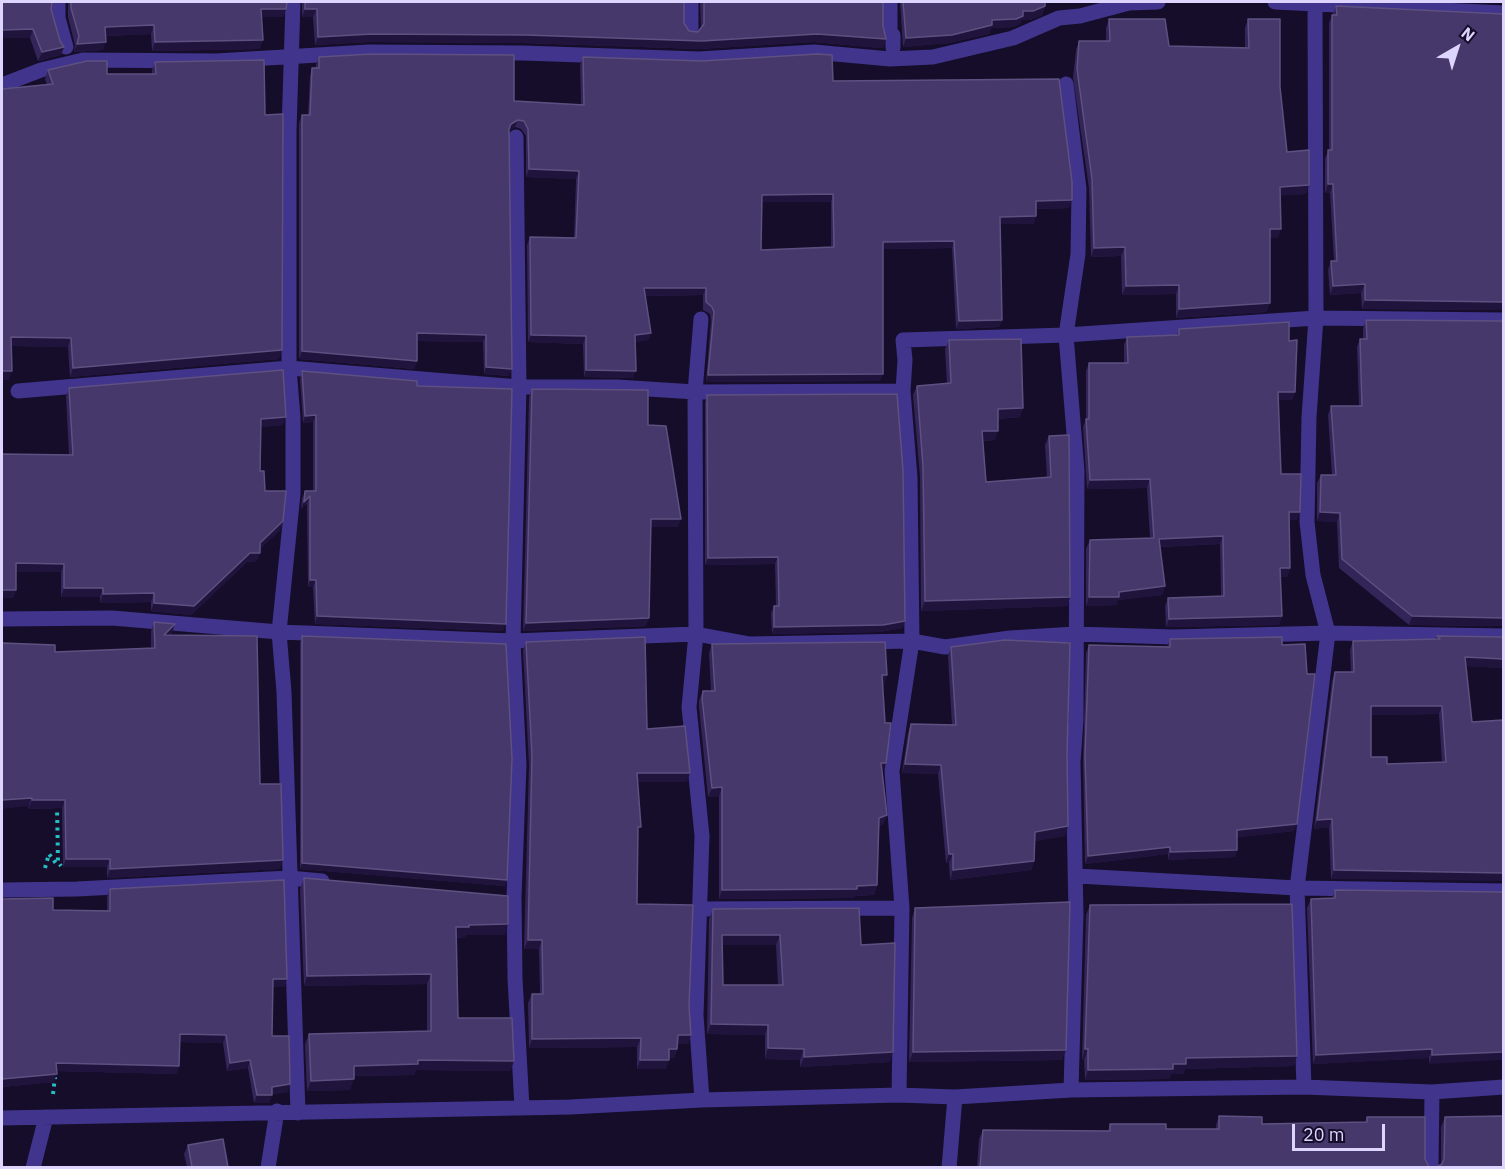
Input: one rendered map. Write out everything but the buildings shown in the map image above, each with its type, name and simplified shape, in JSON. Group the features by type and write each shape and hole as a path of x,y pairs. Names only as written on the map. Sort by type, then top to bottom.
{"street":[{"path":"58,2 58,18 66,47"},
{"path":"293,2 289,369 293,417 292,494 279,632 284,692 298,1113"},
{"path":"691,2 691,32"},
{"path":"890,2 890,35 893,35 893,48"},
{"path":"2,85 41,70 83,60 216,61 369,52 523,53 699,59 814,52 890,59 933,57 1013,38 1059,18 1080,16 1130,3 1158,2"},
{"path":"1275,2 1315,2 1503,13"},
{"path":"1304,1087 1297,888 1328,633 1313,575 1307,522 1309,417 1316,318 1315,2"},
{"path":"1066,84 1079,189 1078,254 1066,335 1077,471 1076,720 1073,762 1077,876 1071,1090"},
{"path":"516,137 519,387 513,641 519,765 508,897 522,1108"},
{"path":"899,1095 902,908 892,771 912,641 910,477 903,391 905,360 903,340 1066,335 1316,318 1503,320"},
{"path":"702,319 695,392 696,634 689,707 702,836 696,1015 702,1100"},
{"path":"18,391 289,369 519,387 617,387 695,392 903,391"},
{"path":"2,619 112,618 279,632 513,641 696,634 750,644 912,641 945,647 1010,638 1075,634 1173,637 1328,633 1503,636"},
{"path":"1077,876 1297,888 1503,891"},
{"path":"2,890 77,889 290,878 337,882"},
{"path":"699,909 902,908"},
{"path":"2,1118 522,1108 899,1095 955,1097 1071,1090 1304,1087 1432,1092 1503,1087"},
{"path":"1431,1167 1432,1092"},
{"path":"949,1167 955,1097"},
{"path":"268,1167 277,1111"},
{"path":"33,1167 46,1117"}]}
